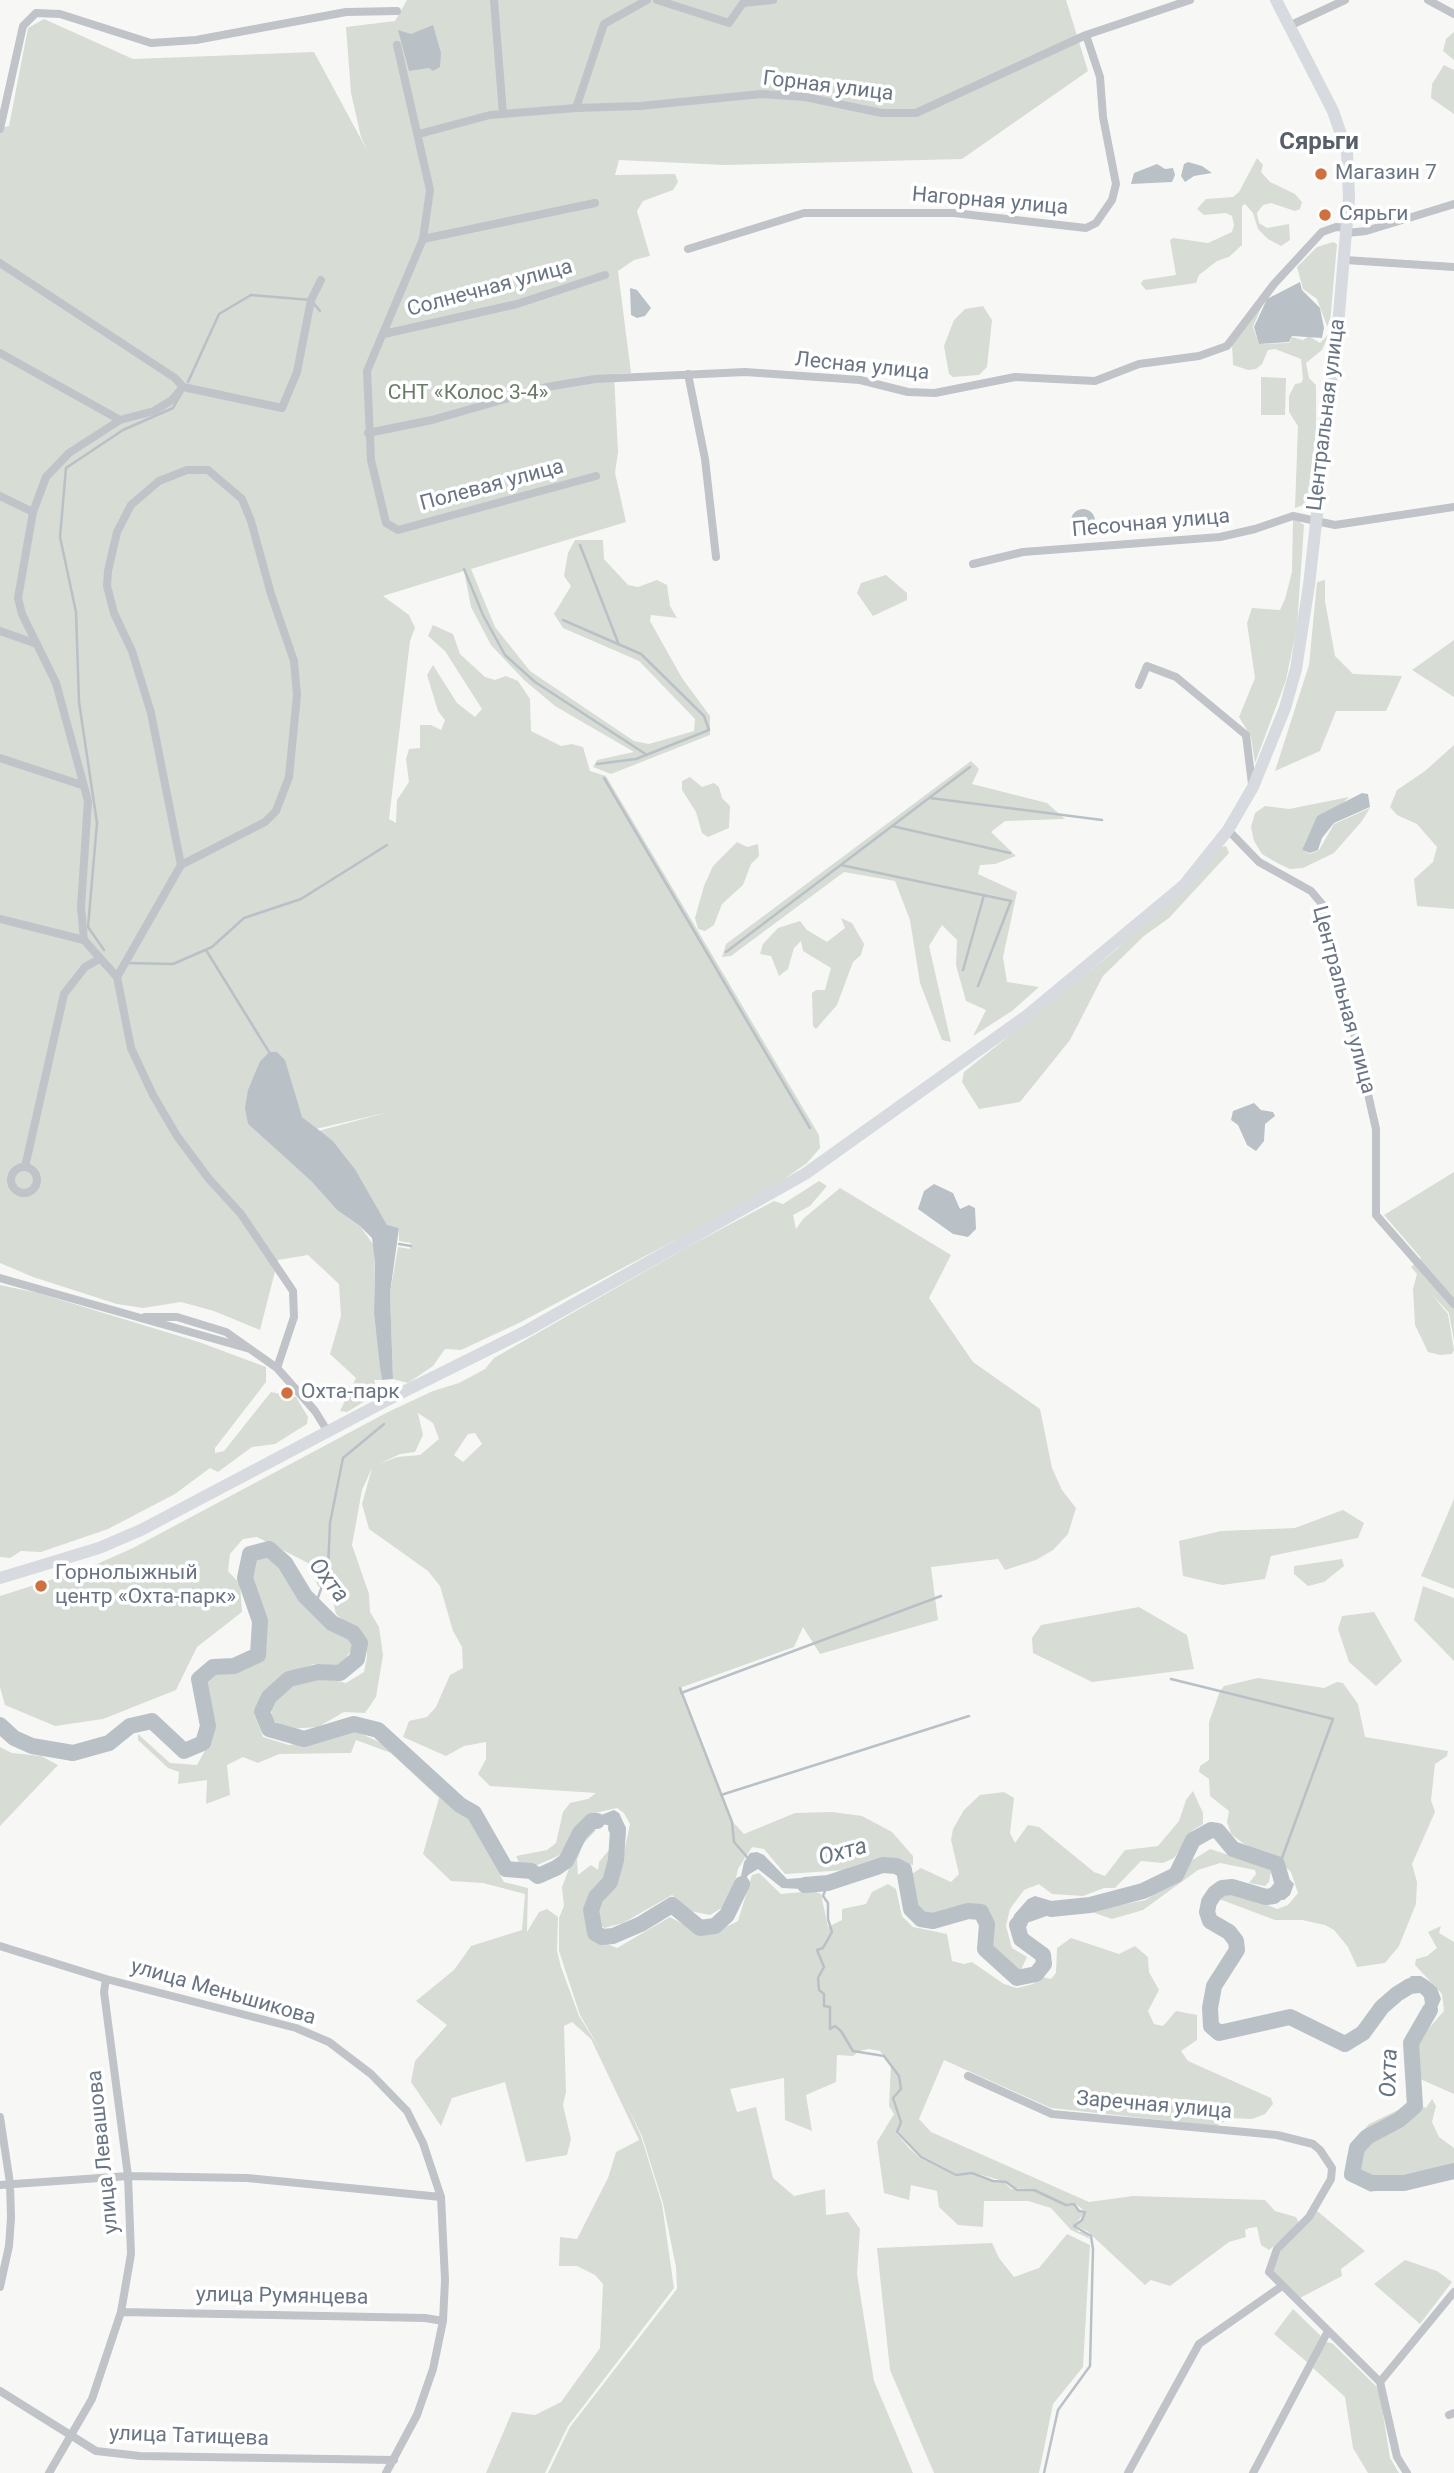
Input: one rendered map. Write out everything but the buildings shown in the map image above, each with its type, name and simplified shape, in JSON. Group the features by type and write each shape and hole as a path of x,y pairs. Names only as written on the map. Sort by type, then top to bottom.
{"street":[{"path":"494,0 503,114"},
{"path":"576,108 604,24 647,0"},
{"path":"657,0 729,23 743,3 773,0"},
{"name":"Горная улица","path":"419,134 503,114 640,106 761,94 805,97 882,113 916,113 1086,35 1190,0"},
{"name":"Центральная улица","path":"0,1578 99,1548 141,1530 526,1331 775,1192 836,1154 929,1088 1107,952 1184,885 1228,830 1253,787 1285,708 1296,669 1345,260 1349,170 1342,134 1276,0"},
{"path":"1289,26 1345,0"},
{"path":"1427,0 1454,14"},
{"path":"0,129 23,26 36,13 60,14 151,43 196,40 346,12 397,11"},
{"name":"Нагорная улица","path":"688,249 804,213 954,213 1086,228 1096,223 1112,200 1116,184 1103,117 1100,77 1086,35"},
{"path":"368,433 367,371 423,239 430,190 397,46"},
{"path":"423,239 595,203"},
{"name":"Лесная улица","path":"368,433 432,420 571,382 689,378 745,372 850,379 908,392 935,393 1015,377 1095,381 1139,364 1199,356 1227,346 1274,284 1322,232 1336,226 1366,232 1454,204"},
{"path":"1345,260 1454,267"},
{"path":"0,263 175,378 185,388 282,408 297,372 311,300 321,279"},
{"name":"Солнечная улица","path":"384,334 517,304 604,275"},
{"path":"0,353 120,420"},
{"path":"689,378 705,459 716,557"},
{"path":"185,388 154,411 120,420 69,453 46,477 33,512 18,598 22,614 56,683 89,812 81,907 84,940 117,977 131,1048 177,1136 248,1224 293,1291 294,1317 277,1368"},
{"name":"Полевая улица","path":"368,433 372,468 386,523 398,530 596,476"},
{"path":"117,977 181,865 265,822 276,811 289,777 297,695 295,660 271,594 251,521 242,499 208,470 187,470 159,481 131,505 117,532 107,586 114,613 132,650 151,713 181,865"},
{"path":"0,496 33,512"},
{"name":"Песочная улица","path":"973,564 1023,552 1220,537 1293,516 1335,524 1368,522 1454,506"},
{"path":"0,631 37,644"},
{"path":"1139,685 1147,666 1176,677 1246,735 1253,787"},
{"path":"0,758 82,785"},
{"name":"Центральная улица","path":"1228,830 1259,862 1311,891 1322,904 1326,939 1352,1024 1376,1129 1376,1214 1454,1304"},
{"path":"0,919 84,940"},
{"path":"25,1167 64,994 85,967 99,958"},
{"path":"0,1278 135,1318 164,1316 209,1324 277,1368 315,1411 328,1432"},
{"name":"улица Меньшикова","path":"0,1946 106,1979 280,2023 329,2042 371,2074 407,2111 423,2143 441,2197 443,2321 429,2381 417,2415 386,2473"},
{"name":"улица Левашова","path":"49,2473 72,2438 92,2399 121,2312 131,2254 128,2176 104,1992 106,1979"},
{"name":"Заречная улица","path":"968,2076 1052,2114 1297,2139 1321,2150 1332,2168 1331,2179 1309,2217 1283,2242 1269,2272 1282,2286"},
{"path":"0,2118 10,2183 9,2246 0,2287"},
{"path":"0,2185 128,2176 247,2178 441,2197"},
{"path":"1128,2473 1199,2344 1282,2286 1380,2382 1397,2457 1407,2473"},
{"path":"1380,2382 1454,2292"},
{"name":"улица Румянцева","path":"121,2312 425,2318 443,2321"},
{"path":"1253,2473 1328,2331"},
{"name":"улица Татищева","path":"0,2391 96,2451 140,2456 394,2460"}],"green space":[{"name":"СНТ «Колос 3-4»","path":"407,0 1066,0 1088,71 962,159 725,165 619,160 615,175 675,174 678,182 673,190 643,201 637,211 650,256 634,260 618,271 631,373 614,374 618,452 615,473 626,522 471,569 495,627 530,671 634,741 649,744 694,731 695,719 639,661 563,628 554,614 571,586 564,576 568,553 575,540 603,540 604,559 628,585 638,587 657,580 667,585 670,606 677,618 651,615 650,621 682,678 710,716 710,735 611,774 593,767 597,760 634,752 555,706 524,680 491,645 471,607 464,571 383,596 409,615 415,628 410,641 389,819 396,823 397,800 409,782 406,759 409,749 420,748 420,725 431,725 441,730 445,720 438,711 427,675 433,665 457,703 475,717 482,709 445,651 428,636 433,625 453,634 460,654 485,677 495,680 506,676 518,681 530,699 531,731 561,746 572,744 583,747 590,771 606,776 819,1135 820,1148 807,1163 764,1193 521,1322 461,1350 445,1349 433,1366 408,1383 393,1379 390,1293 398,1247 410,1249 411,1243 399,1241 399,1228 387,1226 355,1169 333,1141 318,1131 389,1112 316,1129 302,1117 277,1052 270,1052 243,1009 268,1053 260,1061 255,1074 248,1124 311,1181 337,1210 360,1226 375,1247 374,1314 382,1380 374,1380 377,1394 347,1412 340,1411 356,1378 330,1354 341,1316 339,1284 308,1255 278,1260 260,1330 214,1311 181,1302 143,1308 117,1304 33,1277 0,1263 0,128 9,126 28,28 44,19 133,59 314,52 368,152 361,137 351,93 346,27 395,21"},
{"path":"1454,32 1454,60 1443,51 1446,39"},
{"path":"1444,65 1454,70 1454,114 1431,98 1432,84"},
{"path":"1257,158 1263,165 1261,172 1270,182 1295,194 1302,202 1300,209 1295,211 1271,203 1263,205 1257,213 1259,223 1267,228 1289,224 1290,240 1281,246 1268,239 1258,229 1253,213 1245,204 1242,206 1242,245 1229,257 1217,261 1199,275 1196,283 1146,290 1141,284 1143,280 1176,275 1170,240 1173,238 1208,243 1232,232 1232,216 1226,213 1204,215 1197,209 1206,199 1233,197 1239,192"},
{"path":"1333,242 1337,244 1330,323 1327,326 1317,299 1303,289 1297,267 1317,247"},
{"path":"1264,301 1253,327 1259,344 1289,343 1292,337 1303,340 1309,336 1320,343 1329,334 1322,350 1306,363 1309,378 1316,385 1316,430 1308,499 1306,504 1295,508 1298,426 1289,412 1289,396 1295,384 1301,383 1303,379 1301,359 1275,349 1268,350 1262,364 1256,369 1248,370 1233,365 1232,343"},
{"path":"983,306 992,320 987,367 979,375 953,377 949,374 944,346 954,320 965,309"},
{"path":"1261,377 1286,378 1285,415 1261,415"},
{"path":"1293,517 1304,525 1297,627 1286,680 1255,763 1251,737 1239,717 1255,678 1247,623 1252,608 1280,610 1285,599 1292,572"},
{"path":"886,575 907,593 907,600 873,616 857,593 861,583"},
{"path":"1325,580 1325,601 1335,656 1353,674 1402,676 1386,711 1336,711 1320,751 1275,771 1309,665 1317,582"},
{"path":"1454,640 1454,697 1412,670"},
{"path":"1454,745 1454,909 1417,906 1414,879 1433,862 1437,847 1417,824 1397,815 1390,807 1397,790 1425,771"},
{"path":"971,761 979,769 972,784 1047,803 1065,819 1005,821 991,832 1016,856 995,864 980,865 978,874 1017,892 1003,957 1007,982 1039,987 1012,1011 973,1036 986,1010 966,1001 956,965 957,940 942,925 929,946 951,1042 942,1040 920,983 910,920 895,881 844,872 731,956 722,957 726,944"},
{"path":"690,777 702,787 714,783 719,787 722,798 730,806 729,828 708,837 702,833 696,812 682,790 682,781"},
{"path":"1349,797 1340,806 1317,816 1302,850 1310,854 1319,850 1334,824 1370,808 1362,821 1334,853 1303,868 1290,869 1279,864 1262,854 1254,841 1251,827 1255,813 1265,806 1289,809"},
{"path":"737,842 747,847 758,844 759,856 751,864 743,885 722,904 714,925 705,931 698,929 695,918 704,886 713,866"},
{"path":"1226,846 1229,853 1169,918 1144,936 1103,976 1070,1040 1020,1102 979,1109 962,1082 964,1072 1117,949 1219,848"},
{"path":"841,918 852,923 864,944 861,955 853,962 837,1005 816,1029 813,1026 812,993 825,990 831,968 803,951 801,941 794,948 788,969 779,976 771,956 760,954 763,944 778,928 800,921 807,930 827,942 845,928"},
{"path":"1454,1172 1454,1341 1449,1313 1430,1292 1448,1314 1454,1350 1452,1354 1440,1355 1428,1352 1415,1325 1413,1289 1417,1274 1411,1267 1421,1258 1384,1215"},
{"path":"819,1181 827,1186 810,1206 793,1215 796,1229 803,1219 840,1188 951,1255 929,1298 973,1362 1040,1409 1052,1468 1062,1490 1076,1508 1068,1534 1053,1550 1036,1560 1005,1570 998,1559 931,1567 938,1620 820,1654 803,1627 794,1647 680,1688 732,1821 744,1834 795,1813 832,1812 862,1816 892,1832 913,1856 913,1865 877,1860 847,1870 785,1874 764,1849 752,1847 738,1869 732,1896 725,1906 710,1915 690,1911 672,1895 623,1923 604,1928 600,1925 597,1910 618,1881 630,1824 624,1813 617,1808 595,1813 573,1833 567,1852 533,1867 521,1867 516,1856 547,1850 556,1843 563,1812 570,1803 588,1799 596,1793 490,1786 478,1774 486,1759 486,1742 464,1746 446,1756 403,1737 409,1721 427,1717 436,1707 450,1675 463,1668 462,1647 453,1631 440,1586 428,1571 369,1529 362,1504 372,1468 362,1490 352,1545 369,1594 370,1612 379,1627 383,1655 376,1697 365,1713 344,1712 318,1727 289,1729 272,1720 271,1705 283,1688 321,1677 346,1683 364,1672 367,1657 366,1645 360,1635 336,1614 331,1593 318,1586 308,1563 257,1537 243,1539 230,1554 228,1571 240,1584 242,1612 197,1647 176,1690 103,1719 55,1726 5,1705 0,1687 0,1596 88,1568 133,1548 386,1413 433,1391 459,1383 485,1369 494,1358 691,1245 774,1201 783,1204","holes":["418,1413 433,1423 439,1439 420,1455 397,1457 379,1464 400,1454 415,1452 423,1435","475,1433 482,1444 463,1462 454,1455 468,1434"]},
{"path":"0,1285 38,1293 199,1342 266,1367 266,1382 215,1448 215,1453 224,1451 271,1392 296,1397 308,1417 307,1424 275,1444 252,1447 218,1472 210,1468 175,1494 108,1529 41,1552 21,1551 10,1558 0,1557"},
{"path":"1454,1499 1454,1589 1421,1576"},
{"path":"1343,1510 1364,1523 1358,1538 1271,1556 1265,1579 1222,1585 1183,1576 1179,1541 1221,1531 1295,1528"},
{"path":"267,1555 280,1566 300,1599 332,1627 350,1637 355,1645 340,1666 314,1664 285,1674 265,1693 254,1714 263,1737 289,1745 315,1741 332,1731 353,1730 388,1746 410,1763 468,1818 504,1882 528,1888 527,1932 539,1912 547,1909 558,1917 557,1951 561,1967 579,2016 601,2051 580,2015 559,1951 559,1918 564,1906 562,1887 578,1845 591,1828 596,1830 583,1844 577,1860 578,1875 591,1865 598,1870 599,1862 609,1850 612,1835 613,1849 603,1879 595,1889 587,1909 589,1936 617,1948 670,1917 701,1934 716,1932 738,1921 752,1875 759,1873 781,1894 813,1891 821,1894 828,1927 842,1920 842,1909 866,1904 872,1892 888,1884 896,1889 902,1916 913,1927 947,1934 952,1961 964,1964 972,1962 1004,1984 1017,1988 1033,1984 1043,1977 1051,1979 1056,1973 1057,1948 1071,1938 1119,1954 1135,1946 1148,1957 1149,1972 1159,1990 1148,2011 1154,2024 1163,2026 1176,2011 1197,2015 1197,2040 1181,2051 1188,2061 1271,2098 1273,2104 1265,2114 1252,2119 1231,2118 1216,2126 1051,2108 944,2060 919,2119 931,2132 1089,2202 1133,2196 1265,2200 1275,2211 1296,2217 1300,2225 1269,2250 1261,2245 1257,2227 1249,2228 1245,2230 1246,2237 1229,2242 1170,2286 1151,2280 1145,2285 1087,2231 1076,2226 1086,2212 1074,2203 1066,2204 1033,2189 1012,2188 1006,2182 972,2172 956,2174 921,2156 898,2132 902,2121 894,2098 902,2089 900,2076 880,2051 869,2049 859,2051 853,2056 837,2055 836,2082 806,2095 812,2131 785,2120 784,2078 730,2089 737,2112 756,2107 773,2178 794,2196 825,2189 826,2215 848,2212 860,2229 857,2274 874,2381 913,2473 548,2473 570,2427 677,2289 676,2267 663,2203 642,2136 627,2105 641,2136 662,2204 674,2288 568,2426 545,2473 486,2473 512,2412 535,2415 561,2402 600,2348 603,2284 595,2275 577,2266 559,2266 560,2237 577,2239 608,2178 616,2152 639,2140 591,2039 572,2022 564,2026 566,2092 563,2105 571,2139 567,2155 526,2162 505,2082 452,2098 441,2126 411,2082 415,2061 447,2025 416,2001 454,1970 471,1946 522,1930 525,1894 483,1883 451,1881 423,1854 439,1798 391,1753 356,1740 351,1753 279,1754 258,1763 243,1757 227,1765 230,1795 206,1804 207,1780 178,1784 179,1772 168,1768 138,1740 138,1734 170,1763 197,1765 214,1734 205,1681 213,1672 235,1671 253,1666 264,1654 265,1614 252,1577 255,1556"},
{"path":"1342,1559 1344,1566 1324,1582 1308,1586 1294,1574 1294,1566"},
{"path":"1423,1586 1454,1598 1454,1661 1414,1620"},
{"path":"1139,1607 1187,1635 1194,1669 1092,1682 1033,1653 1032,1638 1041,1625"},
{"path":"1374,1612 1402,1661 1376,1686 1349,1662 1338,1629 1342,1616"},
{"path":"1258,1678 1324,1688 1337,1682 1343,1683 1358,1704 1365,1737 1448,1751 1447,1756 1435,1764 1431,1800 1435,1812 1412,1864 1417,1882 1416,1904 1399,1946 1385,1963 1357,1967 1348,1947 1334,1930 1325,1925 1302,1920 1275,1920 1219,1899 1218,1893 1235,1891 1277,1909 1288,1905 1298,1893 1291,1872 1279,1861 1244,1844 1231,1834 1227,1822 1229,1811 1210,1796 1209,1779 1199,1772 1200,1766 1209,1760 1209,1722 1220,1691 1224,1686"},
{"path":"0,1747 12,1753 41,1756 58,1765 0,1826"},
{"path":"1193,1791 1203,1813 1203,1824 1193,1830 1174,1858 1163,1863 1141,1861 1115,1888 1104,1888 1083,1896 1052,1894 1039,1884 1024,1890 1010,1909 1006,1926 1012,1948 1027,1957 1020,1972 1001,1960 991,1946 989,1912 984,1905 967,1905 952,1912 931,1915 917,1907 912,1897 910,1875 921,1868 951,1882 959,1874 951,1840 953,1829 964,1810 980,1795 1004,1792 1014,1798 1010,1833 1015,1843 1028,1825 1039,1827 1094,1872 1105,1876 1125,1850 1158,1846 1179,1821 1186,1800"},
{"path":"1210,1849 1266,1867 1271,1871 1269,1882 1265,1886 1249,1883 1256,1874 1255,1870 1220,1863 1198,1870 1143,1910 1112,1919 1089,1911 1146,1900 1181,1874 1186,1864"},
{"path":"1441,1926 1439,1933 1454,1942 1454,2094 1420,2079 1414,2064 1421,2037 1444,2011 1442,1994 1415,1965 1416,1959 1427,1956 1437,1948 1428,1932"},
{"path":"891,2064 898,2076 900,2089 892,2098 900,2121 896,2133 920,2158 956,2176 972,2173 993,2182 1005,2183 1011,2189 1033,2190 1066,2206 1074,2205 1079,2212 1084,2213 1074,2226 1079,2232 1086,2232 1090,2239 1071,2230 1051,2208 1028,2201 984,2201 983,2227 958,2225 939,2207 937,2191 911,2185 909,2200 884,2193 877,2142 894,2114 889,2106"},
{"path":"1432,2099 1436,2106 1432,2122 1439,2137 1454,2148 1454,2178 1370,2192 1355,2182 1346,2170 1347,2157 1357,2137 1369,2124 1398,2110 1419,2105 1426,2108"},
{"path":"1316,2210 1365,2251 1341,2269 1342,2276 1298,2299 1272,2272 1284,2243"},
{"path":"1067,2234 1090,2245 1083,2367 1053,2404 1039,2473 934,2473 890,2370 877,2248 992,2243 999,2258 1014,2277 1039,2268"},
{"path":"1405,2260 1437,2271 1452,2282 1420,2324 1374,2284"},
{"path":"1293,2309 1321,2336 1308,2363 1274,2334"},
{"path":"1326,2342 1332,2343 1379,2389 1390,2458 1399,2473 1368,2473 1353,2448 1345,2397 1313,2368"}],"shaded area":[{"path":"433,25 441,53 440,67 433,71 429,68 409,71 398,30 411,34"},
{"path":"1188,162 1202,166 1212,173 1194,176 1185,182 1181,176 1184,164"},
{"path":"1157,164 1165,169 1173,168 1175,175 1172,182 1131,184 1134,173"},
{"path":"1300,282 1302,290 1320,308 1324,328 1322,338 1292,336 1289,342 1259,344 1254,327 1267,299"},
{"path":"630,288 637,290 651,308 645,316 637,318 631,315"},
{"path":"1083,509 1091,513 1095,521 1091,529 1083,533 1075,529 1071,521 1075,513"},
{"path":"1362,793 1368,794 1370,807 1334,823 1322,838 1318,850 1310,853 1302,850 1317,816"},
{"path":"269,1052 277,1052 285,1060 302,1117 333,1141 355,1169 387,1225 399,1228 390,1293 393,1379 382,1380 380,1367 374,1314 375,1262 372,1238 337,1210 311,1181 248,1124 245,1108 248,1090 260,1061"},
{"path":"1254,1103 1261,1110 1273,1112 1275,1116 1265,1124 1264,1141 1256,1151 1247,1145 1238,1125 1231,1120 1233,1111"},
{"path":"934,1184 953,1193 960,1209 969,1205 975,1208 976,1229 968,1237 953,1234 918,1209 924,1191"},
{"path":"614,1810 619,1813 626,1828 616,1860 617,1848 611,1826 598,1823 580,1833 588,1820"},
{"path":"750,1853 764,1855 787,1879 814,1877 821,1878 824,1883 801,1889 782,1888 758,1869 748,1875 735,1904 744,1862"},
{"path":"1274,1863 1294,1884 1290,1895 1284,1900 1268,1900 1256,1893 1263,1893 1274,1885 1277,1879"},
{"path":"1035,1896 1072,1907 1024,1924 1021,1939 1015,1936 1011,1926 1014,1915 1028,1899"},
{"path":"1411,1976 1421,1976 1429,1981 1437,1988 1441,1999 1433,2017 1420,2026 1426,2011 1424,1997 1415,1988 1400,1993"}],"waterway":[{"path":"188,382 219,314 251,295 311,300 320,311"},
{"path":"104,950 88,927 97,823 79,702 76,612 60,537 66,468 123,430 173,408 181,394"},
{"path":"580,545 619,645"},
{"path":"464,569 483,615 505,655 535,682 647,755"},
{"path":"563,620 641,654 704,716 709,730 636,759 597,764"},
{"path":"726,952 970,767"},
{"path":"604,778 810,1128"},
{"path":"930,798 1102,820"},
{"path":"892,826 1010,853"},
{"path":"126,963 173,964 212,947 244,918 301,899 387,845"},
{"path":"841,865 1011,901 978,986"},
{"path":"963,970 984,895"},
{"path":"206,950 269,1052"},
{"path":"399,1244 411,1246"},
{"path":"315,1606 328,1569 330,1523 343,1458 384,1424"},
{"name":"Охта","path":"0,1725 14,1738 32,1746 73,1753 109,1743 130,1726 152,1721 184,1751 203,1743 208,1726 199,1679 213,1667 234,1666 258,1655 260,1621 245,1578 250,1554 269,1549 285,1563 305,1596 332,1623 353,1633 360,1643 357,1659 340,1673 318,1672 289,1679 269,1697 262,1712 269,1729 304,1739 354,1724 378,1730 460,1805 474,1813 506,1869 531,1871 538,1876 556,1868 566,1861 580,1833 592,1821 597,1821"},
{"path":"681,1693 941,1596"},
{"path":"1171,1679 1333,1719 1279,1866"},
{"path":"680,1688 732,1822 734,1842 748,1858"},
{"path":"721,1795 969,1716"},
{"name":"Охта","path":"616,1828 616,1860 610,1882 596,1897 591,1910 595,1933 602,1937 613,1936 641,1924 672,1905 700,1928 715,1926 727,1915 742,1884"},
{"name":"Охта","path":"1051,1909 1090,1905 1143,1891 1176,1875 1193,1840 1211,1830 1218,1831 1233,1849 1277,1864 1283,1885 1274,1896 1266,1897 1232,1887 1222,1888 1209,1902 1207,1912 1210,1921 1229,1932 1236,1941 1237,1950 1214,1986 1210,2008 1211,2026 1219,2033 1290,2017 1345,2044 1363,2033 1382,2007 1397,1994 1410,1986 1419,1985"},
{"name":"Охта","path":"805,1885 828,1883 883,1865 896,1866 904,1870 911,1909 921,1919 933,1921 968,1911 981,1912 987,1924 985,1949 1017,1978 1036,1974 1044,1964 1043,1955 1021,1939 1017,1925 1020,1922"},
{"path":"828,1883 823,1896 828,1903 828,1919 832,1932 823,1948 817,1950 824,1967 818,1978 819,1990 824,1994 824,2006 830,2007 830,2029 835,2026 841,2031 853,2051 884,2056 899,2076 901,2089 893,2098 901,2122 897,2132 921,2157 956,2175 972,2173 993,2181 1006,2182 1017,2190 1034,2190 1066,2205 1074,2204 1079,2211 1085,2212 1082,2220 1074,2226 1091,2236 1093,2249 1090,2366 1058,2410 1044,2473"},
{"name":"Охта","path":"1430,2010 1411,2043 1415,2106 1399,2120 1367,2137 1357,2148 1352,2174 1371,2183 1404,2183 1454,2171"}],"place":[{"name":"Магазин 7","path":"1321,174"},
{"name":"Сярьги","path":"1325,215"},
{"name":"Охта-парк","path":"287,1393"},
{"name":"Горнолыжный центр «Охта-парк»","path":"41,1586"}],"district":[{"name":"Сярьги","path":"1319,143"}]}
